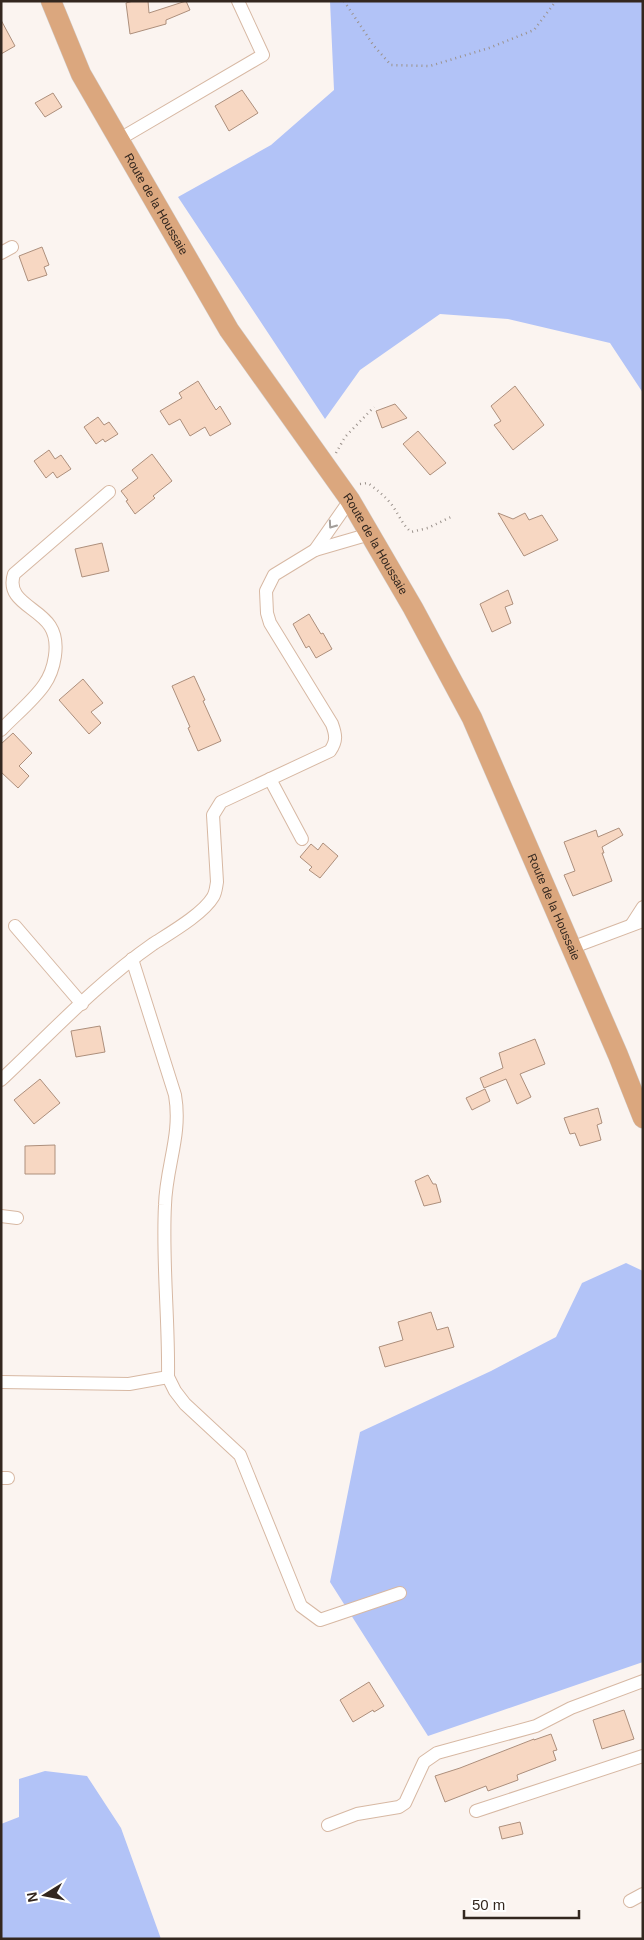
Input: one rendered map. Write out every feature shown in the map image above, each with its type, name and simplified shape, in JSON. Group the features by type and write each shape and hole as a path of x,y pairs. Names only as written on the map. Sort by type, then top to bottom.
{"main road":[{"name":"Route de la Houssaie","path":"51,1 81,74 228,330 346,495 370,534 472,718 618,1055 643,1118"}],"street":[{"path":"118,140 264,55 238,1"},
{"path":"1,730 44,686 55,657 55,643 51,627 14,593 11,583 14,574 109,492"},
{"path":"315,550 346,495"},
{"path":"1,1080 132,959 189,920 212,899 216,892 217,882 212,824 213,815 221,802 330,751 336,742 336,733 270,623 267,613 266,591 274,575 315,550 370,534"},
{"path":"270,779 302,839"},
{"path":"571,948 638,923 643,908"},
{"path":"15,926 82,1004"},
{"path":"132,959 175,1095 178,1110 178,1124 164,1203 168,1377 175,1391 185,1404 240,1455 301,1606 320,1620 400,1593"},
{"path":"1,1216 17,1218"},
{"path":"1,1382 129,1384 168,1377"},
{"path":"328,1826 357,1814 398,1807 405,1803 424,1762 437,1753 536,1726 571,1708 643,1681"},
{"path":"476,1811 643,1756"},
{"path":"630,1901 643,1894"}],"path":[{"path":"344,1 374,46 391,65 430,66 489,48 534,30 556,1"},
{"path":"328,470 345,437 374,407"},
{"path":"346,495 368,483 386,497 394,507 403,525 411,532 428,528 453,516"}],"shaded area":[{"path":"330,1 643,1 643,393 610,343 508,319 440,314 360,370 325,419 178,197 271,145 334,90"},
{"path":"626,1263 643,1271 643,1662 428,1736 330,1582 360,1432 491,1371 556,1337 582,1283"},
{"path":"45,1771 87,1776 121,1828 161,1939 1,1939 1,1824 19,1817 19,1779"}],"building":[{"path":"148,1 149,13 186,1 190,10 166,20 166,24 130,34 126,3"},
{"path":"1,20 15,46 1,54"},
{"path":"242,90 258,113 229,131 215,106"},
{"path":"53,93 62,107 45,117 35,103"},
{"path":"42,247 49,265 44,267 47,275 28,281 19,256"},
{"path":"198,381 216,410 220,406 231,424 210,436 205,427 190,436 180,419 169,425 160,411 182,398 179,393"},
{"path":"515,386 544,425 513,450 494,425 501,421 491,406"},
{"path":"395,404 407,418 382,428 376,411"},
{"path":"98,417 104,425 109,422 118,434 105,442 103,439 96,444 84,427"},
{"path":"418,431 446,463 430,475 403,444"},
{"path":"49,450 55,459 61,455 71,469 57,478 53,472 46,478 34,461"},
{"path":"152,454 172,481 135,514 121,491 138,478 132,470"},
{"path":"498,513 513,519 525,513 529,520 542,515 558,540 524,556"},
{"path":"102,543 109,571 82,577 75,549"},
{"path":"508,590 513,604 505,607 511,623 492,632 480,604"},
{"path":"309,614 332,649 316,658 309,646 306,648 293,624"},
{"path":"194,676 221,741 198,751 172,686"},
{"path":"83,679 103,703 91,712 101,723 89,734 59,700"},
{"path":"13,733 32,753 19,766 29,776 18,788 1,772 1,744"},
{"path":"619,828 623,835 602,847 604,853 602,853 612,881 573,896 564,875 575,871 564,842 596,830 598,837"},
{"path":"323,843 338,856 320,878 309,870 312,867 300,857 311,844 318,850"},
{"path":"100,1026 105,1052 76,1057 71,1031"},
{"path":"535,1039 545,1064 520,1074 531,1097 517,1104 506,1079 484,1088 480,1078 503,1068 499,1053"},
{"path":"40,1079 60,1103 34,1124 14,1100"},
{"path":"485,1089 490,1101 472,1110 466,1098"},
{"path":"598,1108 602,1123 597,1125 601,1140 580,1146 575,1133 570,1134 564,1118"},
{"path":"55,1145 55,1174 25,1174 25,1146"},
{"path":"428,1175 433,1184 436,1184 441,1202 424,1206 415,1181"},
{"path":"431,1312 437,1330 448,1327 454,1347 385,1367 379,1347 403,1340 398,1322"},
{"path":"369,1682 384,1706 353,1722 340,1700"},
{"path":"624,1710 634,1739 602,1749 593,1720"},
{"path":"551,1734 557,1750 553,1751 556,1760 517,1775 518,1780 488,1791 486,1786 445,1802 435,1776"},
{"path":"520,1822 523,1834 502,1839 499,1827"}]}
